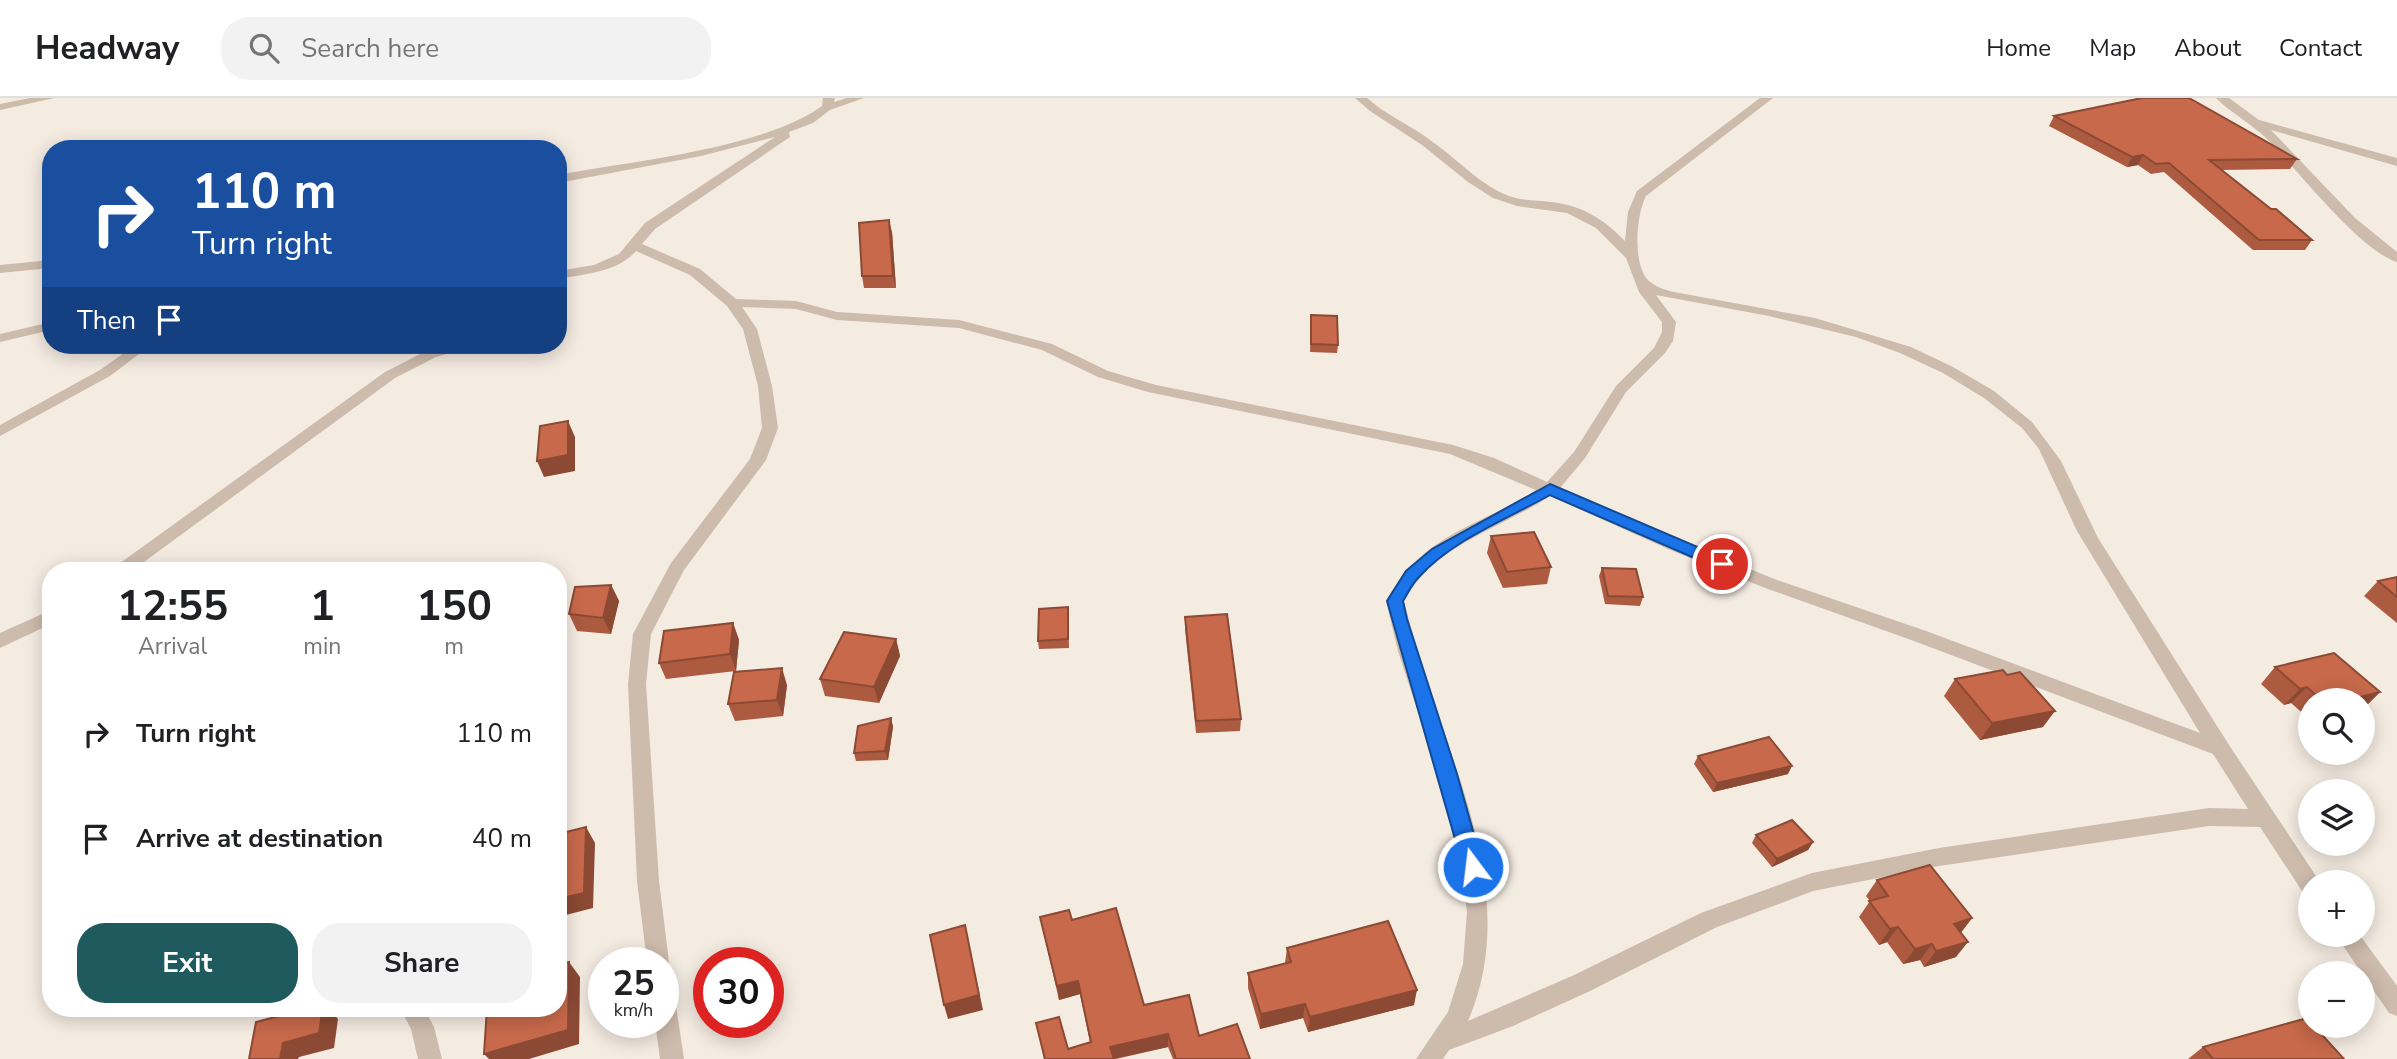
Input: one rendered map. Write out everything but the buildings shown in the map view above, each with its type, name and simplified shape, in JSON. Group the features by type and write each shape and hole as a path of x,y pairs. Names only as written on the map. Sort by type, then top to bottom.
{"street":[{"path":"0,107 48,98"},
{"path":"567,273 615,262 663,216 798,127 828,103 858,98"},
{"path":"1362,98 1378,114 1414,134 1481,187 1513,202 1561,207 1592,218 1633,257"},
{"path":"1434,1051 1458,1017 1475,968 1479,924 1473,867 1395,601 1411,575 1437,553 1550,489 1576,461 1616,394 1668,337 1669,322 1646,292 1645,285 1638,276 1633,257 1633,212 1641,194 1767,98"},
{"path":"2222,98 2258,123 2364,234 2397,258"},
{"path":"2258,123 2397,162"},
{"path":"567,177 705,151 798,127"},
{"path":"633,246 649,250 695,272 732,303 750,329 765,386 771,428 758,460 677,567 642,634 637,684 648,881 656,947"},
{"path":"0,269 42,265"},
{"path":"1645,285 1674,296 1815,320 1901,346 1961,376 2018,417 2047,449 2083,528 2219,748 2300,870"},
{"path":"732,303 796,304 837,316 958,324 1047,347 1103,374 1153,389 1235,408 1435,445 1488,463 1674,545 1771,584 1920,636 2219,748"},
{"path":"0,338 42,328"},
{"path":"0,431 105,373 131,354"},
{"path":"133,562 390,375 431,354"},
{"path":"0,641 42,620"},
{"path":"1434,1051 1580,984 1709,920 1812,882 1939,857 2209,817 2264,818"},
{"path":"2355,947 2397,1005"},
{"path":"417,1017 430,1059"},
{"path":"669,1038 672,1059"}],"route":[{"path":"1473,867 1448,774 1398,619 1395,601 1411,575 1437,553 1465,535 1550,489 1722,564"}]}
